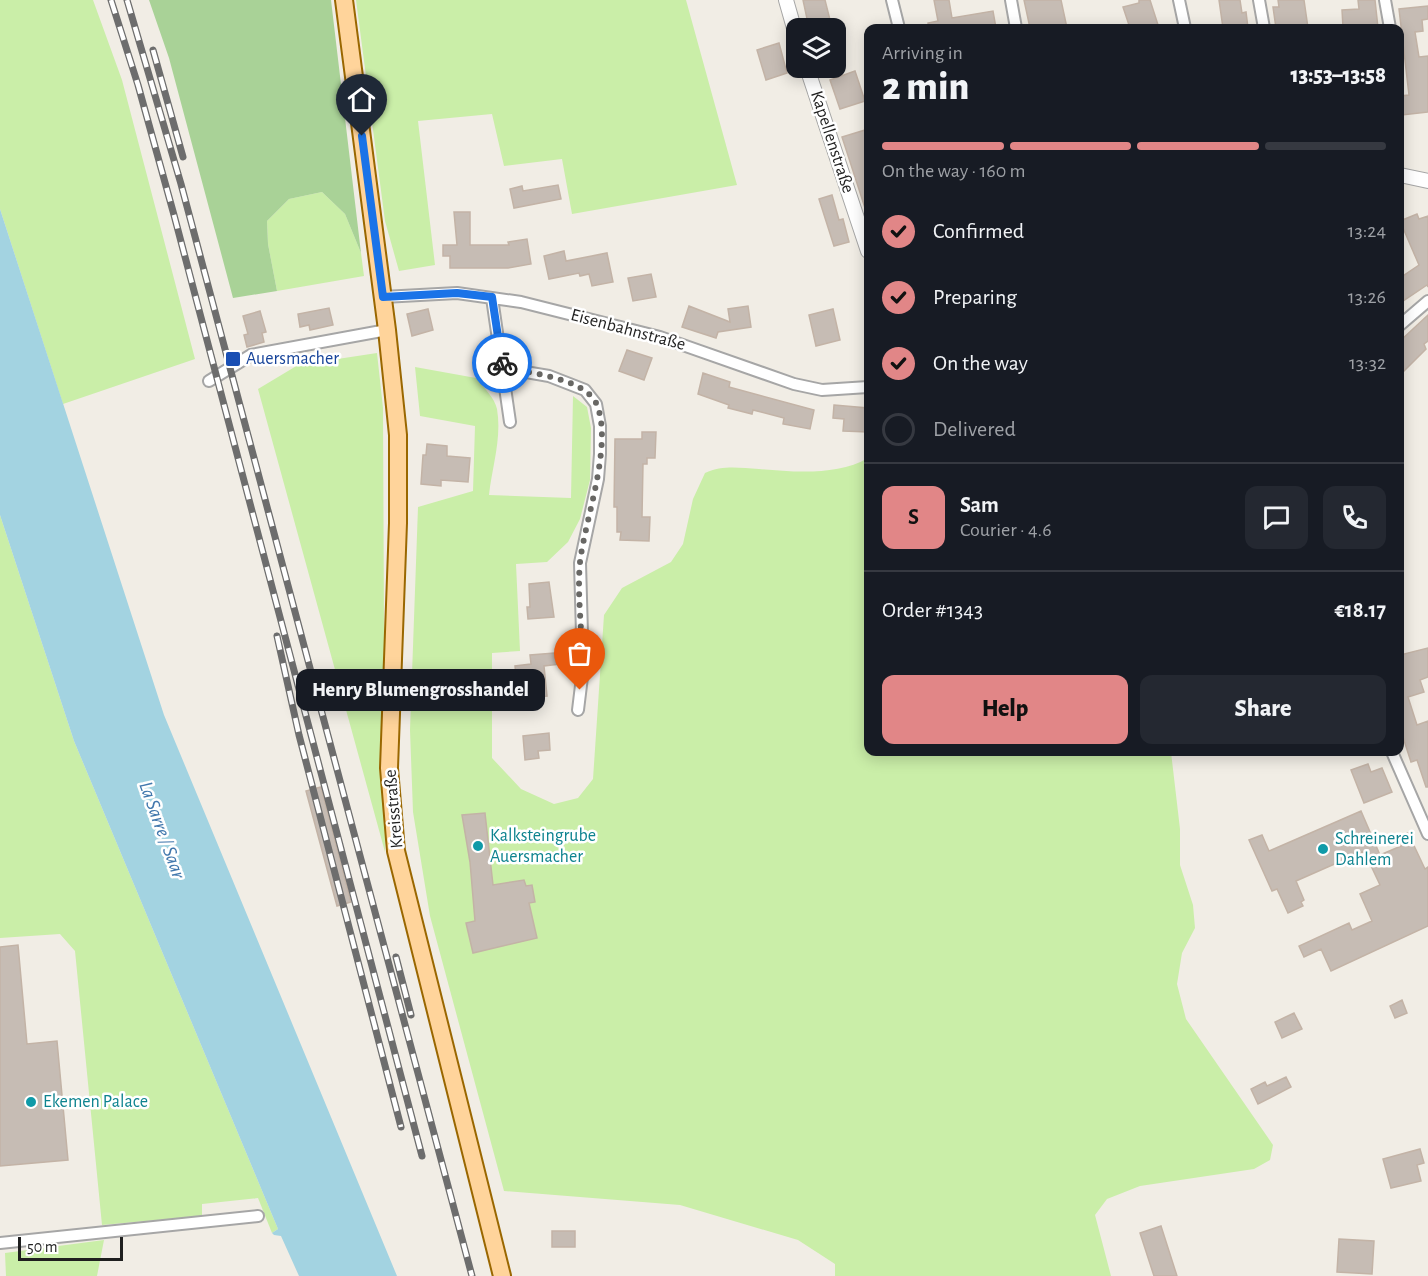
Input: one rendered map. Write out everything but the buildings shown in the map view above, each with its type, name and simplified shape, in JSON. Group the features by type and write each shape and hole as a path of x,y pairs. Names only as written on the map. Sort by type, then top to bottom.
{"main road":[{"name":"Kreisstraße","path":"344,0 383,297 398,435 399,474 389,768 393,827 396,851 429,989 502,1276"}],"street":[{"path":"786,0 791,18"},
{"path":"892,0 898,24"},
{"path":"1011,0 1015,24"},
{"path":"1179,0 1184,24"},
{"path":"1258,0 1263,24"},
{"path":"1385,0 1389,24"},
{"name":"Kapellenstraße","path":"810,78 864,239"},
{"path":"1404,176 1428,181"},
{"name":"Eisenbahnstraße","path":"383,297 457,293 521,302 660,337 794,384 822,390 864,387"},
{"path":"492,297 510,422"},
{"path":"1404,322 1428,302"},
{"path":"209,381 251,355 387,330"},
{"path":"502,368 549,376 585,390 596,404 600,426 600,454 598,479 580,563 583,669 578,710"},
{"path":"1394,756 1428,834"},
{"path":"0,1243 258,1216"}],"green space":[{"path":"0,0 93,0 122,80 195,359 63,404 0,209"},
{"path":"149,0 331,0 361,253 345,214 322,192 289,199 267,221 268,244 277,291 233,298 169,58"},
{"path":"356,0 686,0 737,185 572,214 562,159 504,166 492,114 418,121 435,265 399,271 385,221"},
{"path":"322,192 345,214 361,253 364,276 277,291 268,244 267,221 289,199"},
{"path":"377,353 383,408 385,852 258,389 298,365"},
{"path":"415,367 476,378 494,401 497,409 498,431 489,495 571,498 573,396 587,407 591,428 590,480 580,519 568,542 547,562 516,564 520,651 492,653 492,758 521,789 554,804 578,798 593,779 604,615 622,588 671,562 683,544 693,499 705,473 731,468 801,472 829,470 843,468 864,460 864,756 1171,756 1180,829 1180,865 1193,905 1195,928 1182,953 1177,984 1186,1019 1273,1145 1270,1160 1254,1169 1140,1186 1107,1199 1095,1215 1111,1276 835,1276 835,1264 798,1240 680,1205 504,1191 430,916 413,812 410,730 418,507 473,491 475,426 420,416"},
{"path":"0,515 74,741 278,1229 272,1233 258,1198 202,1204 202,1216 102,1225 75,951 60,934 0,938"},
{"path":"104,1240 97,1276 6,1276 5,1253"}],"water":[{"name":"La Sarre / Saar","path":"0,209 164,715 397,1276 299,1276 281,1236 272,1233 278,1229 74,741 0,515"}],"railway":[{"path":"111,0 138,85 174,215 422,1156"},
{"path":"127,0 181,184 472,1276"},
{"path":"153,50 183,157"},
{"path":"277,636 299,735 401,1127"},
{"path":"396,957 411,1015"}],"way so far":[{"path":"502,363 502,368 549,376 585,390 596,404 600,426 598,479 580,563 583,669 580,690"}],"place":[{"name":"Auersmacher","path":"233,359"},
{"name":"Henry Blumengrosshandel","path":"580,690"},
{"name":"Kalksteingrube Auersmacher","path":"478,846"},
{"name":"Schreinerei Dahlem","path":"1323,849"},
{"name":"Ekemen Palace","path":"31,1102"}],"route":[{"path":"362,136 383,297 422,293 457,293 492,297 502,363"}]}
